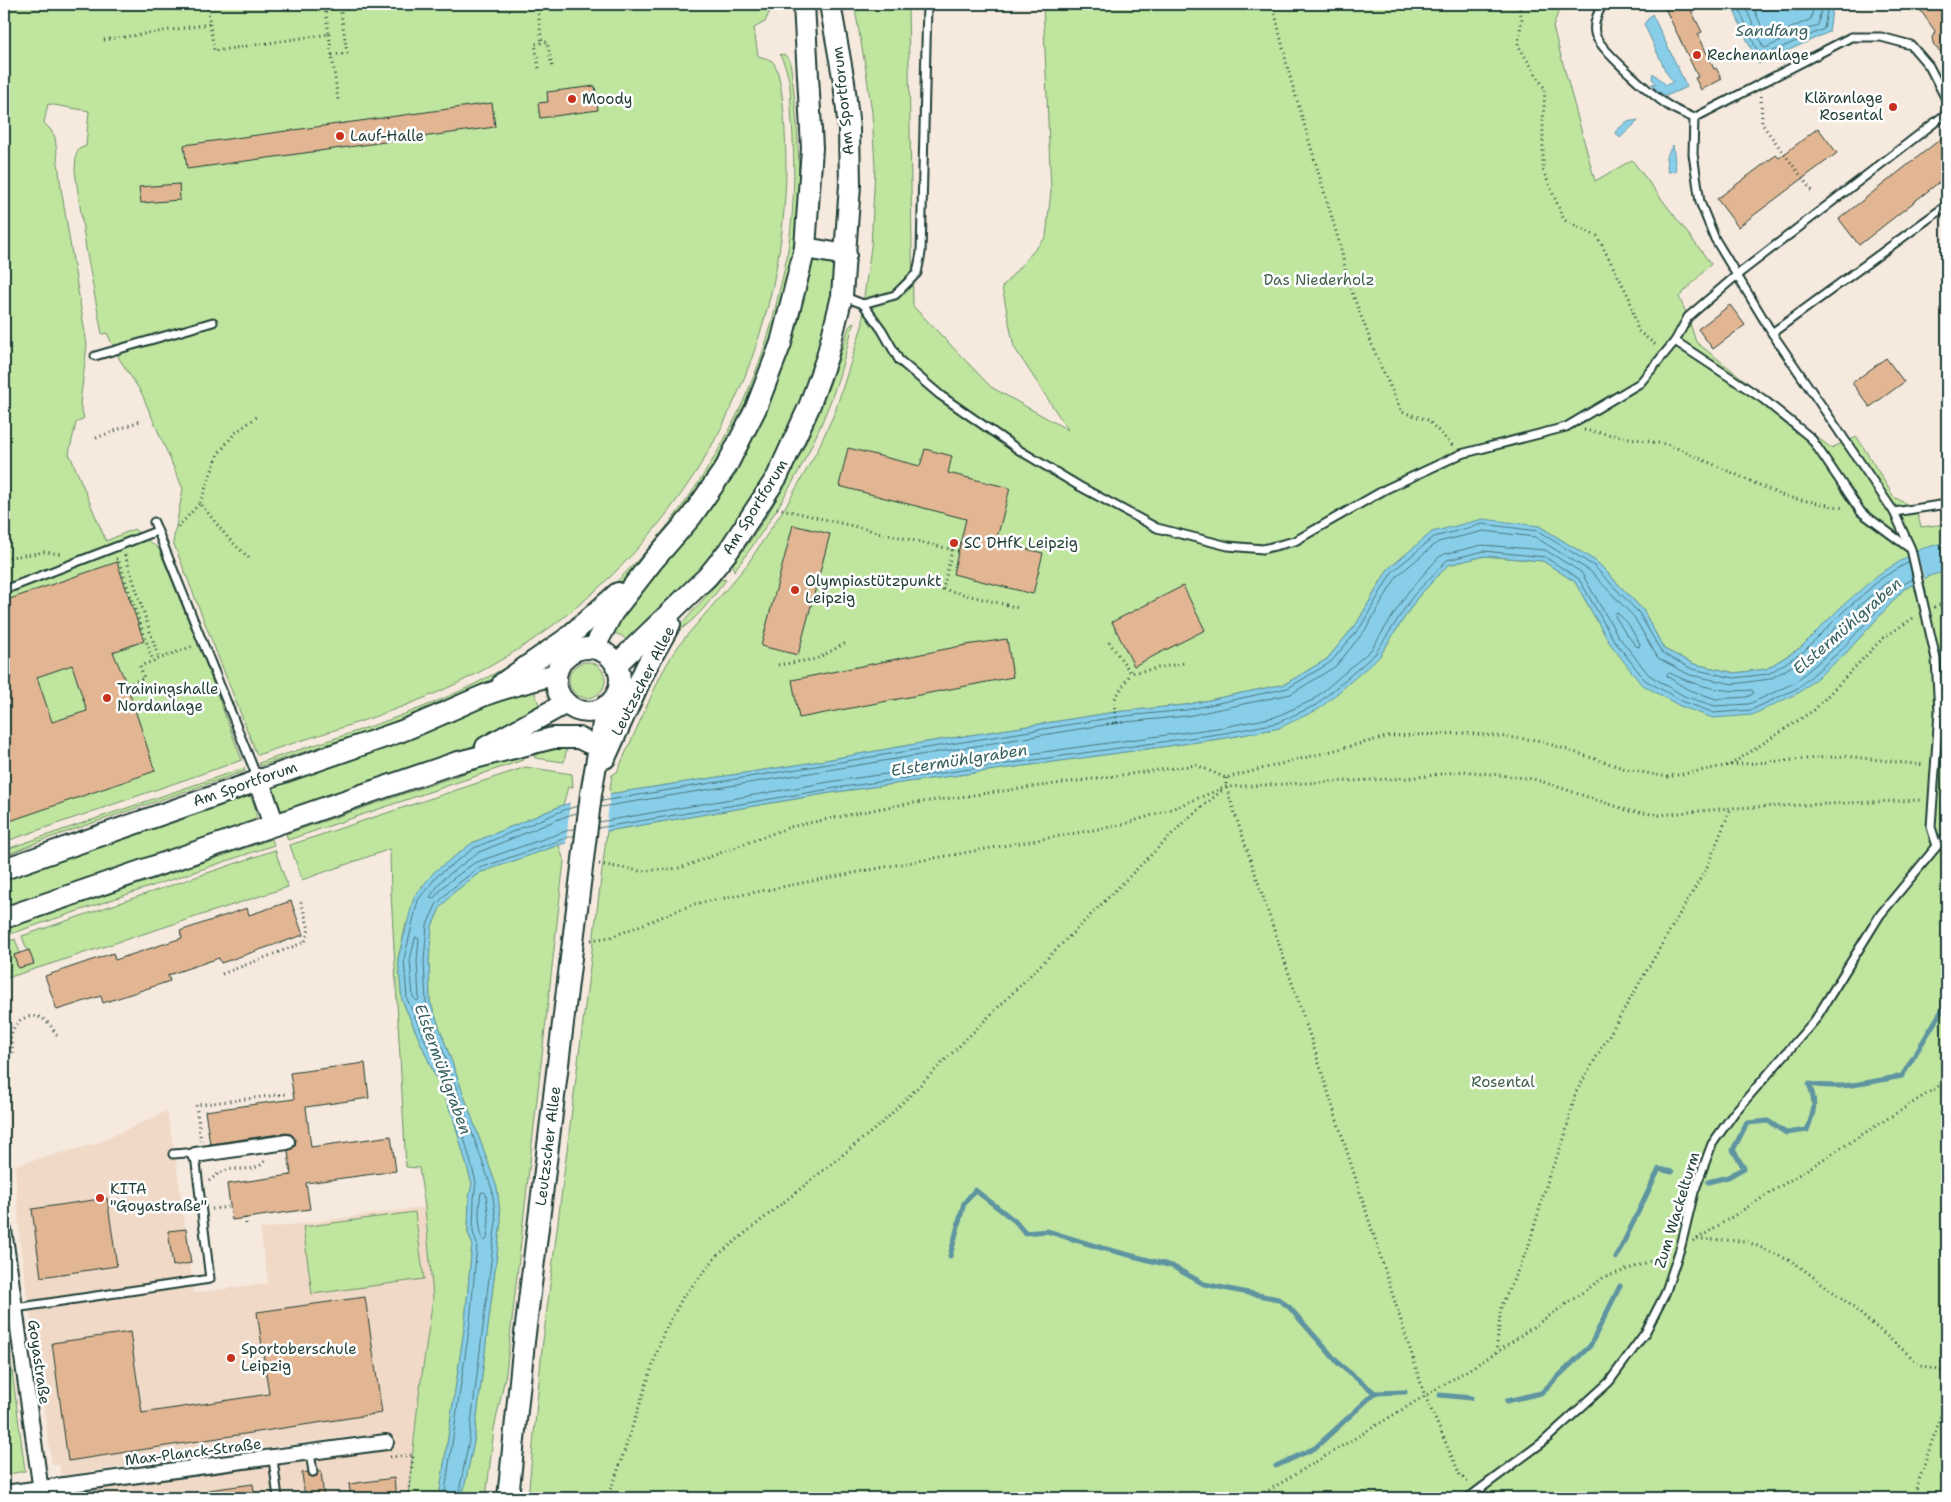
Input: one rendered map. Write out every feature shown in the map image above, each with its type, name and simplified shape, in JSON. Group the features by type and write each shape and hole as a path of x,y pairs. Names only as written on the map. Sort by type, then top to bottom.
{"main road":[{"name":"Am Sportforum","path":"616,665 708,576 729,550 777,477 809,406 827,357 842,296 846,255 850,185 849,129 821,37 804,4"},
{"name":"Am Sportforum","path":"594,648 612,612 691,517 726,467 756,408 781,343 805,248 812,148 806,60 821,37 830,4"},
{"path":"805,248 846,255"},
{"name":"Am Sportforum","path":"485,696 566,639 652,562"},
{"name":"Leutzscher Allee","path":"591,794 606,754 659,641 669,625 708,576"},
{"path":"455,764 575,707 599,710 606,706 617,692 620,683 616,665 603,651 594,648 584,648 574,651 559,665 556,674 558,690 575,707"},
{"name":"Am Sportforum","path":"4,869 258,779 399,732 523,682 556,674"},
{"name":"Leutzscher Allee","path":"508,1498 525,1332 591,794 606,706"},
{"name":"Leutzscher Allee","path":"575,707 589,743 591,794"},
{"path":"4,918 455,764 554,738 579,738 589,743"},
{"path":"258,779 274,825"}],"street":[{"path":"198,1154 287,1142"},
{"name":"Goyastraße","path":"4,1230 42,1493"},
{"name":"Max-Planck-Straße","path":"4,1493 42,1493 386,1442"}],"lane":[{"path":"863,304 895,295 917,273 921,253 927,4"},
{"path":"1603,4 1597,14 1595,34 1602,46 1670,107 1694,118"},
{"path":"1694,118 1851,37 1881,37 1911,45 1929,66 1947,101"},
{"path":"842,296 863,304 882,330 898,360 940,395 1019,450 1079,486 1157,528 1228,546 1263,549 1294,541 1386,490 1461,454 1566,427 1640,382 1675,341 1688,318 1736,275 1947,113"},
{"path":"1694,118 1692,154 1700,202 1715,239 1772,333 1894,512 1911,549 1936,659 1939,712 1931,826 1937,846"},
{"path":"1772,333 1947,205"},
{"path":"95,356 213,322"},
{"path":"1675,341 1763,399 1811,438 1861,512 1911,549"},
{"path":"1894,512 1947,504"},
{"path":"154,522 258,779"},
{"path":"4,590 157,531"},
{"name":"Zum Wackelturm","path":"1468,1498 1543,1442 1609,1382 1645,1333 1665,1294 1694,1192 1712,1144 1734,1114 1815,1020 1880,915 1947,836"},
{"path":"15,1308 210,1279 198,1154 186,1152 173,1154"},
{"path":"310,1453 313,1472"},
{"path":"273,1459 278,1498"}],"path":[{"path":"207,4 214,51 329,34"},
{"path":"324,4 338,100"},
{"path":"332,55 347,53 340,6 361,4"},
{"path":"537,4 542,43"},
{"path":"1273,4 1288,70 1340,244 1348,282 1378,360 1402,412 1428,420 1461,454"},
{"path":"1518,4 1522,18 1518,44 1545,89 1543,170 1564,220 1597,236 1629,297 1638,331 1656,346 1675,341"},
{"path":"104,40 210,24"},
{"path":"540,68 535,44 547,42 552,66"},
{"path":"1761,84 1760,110 1762,124 1812,191"},
{"path":"178,527 200,503 218,454 235,433 258,416"},
{"path":"96,438 140,420"},
{"path":"1566,427 1670,445 1786,497 1861,512"},
{"path":"200,503 228,538 251,560"},
{"path":"760,504 958,551"},
{"path":"122,545 159,659"},
{"path":"952,550 943,589 1019,608"},
{"path":"4,558 44,552 118,559 153,661"},
{"path":"1941,604 1947,602"},
{"path":"1730,765 1814,710 1884,638 1926,610"},
{"path":"127,685 144,678 140,666 204,642"},
{"path":"1109,642 1131,673"},
{"path":"778,664 816,659 846,643"},
{"path":"1116,723 1114,700 1131,673 1184,663"},
{"path":"1107,724 1124,722"},
{"path":"583,863 613,865 640,870 680,868 790,827 892,806 1196,765 1226,778 1390,736 1464,733 1537,740 1626,769 1667,777 1730,765 1844,756 1936,767"},
{"path":"573,942 611,937 694,904 890,866 1121,825 1171,809 1226,787 1410,778 1464,771 1534,779 1630,812 1659,815 1731,808 1886,800 1921,799 1933,801"},
{"path":"1226,778 1226,787 1315,1051 1425,1396 1460,1475 1478,1491"},
{"path":"606,1498 615,1479 663,1334 682,1297 718,1255 881,1124 1186,820 1226,787"},
{"path":"1496,1353 1501,1307 1528,1248 1549,1176 1564,1140 1576,1092 1707,867 1731,808"},
{"path":"222,974 305,942 309,929 301,902"},
{"path":"13,1053 11,1042 14,1026 30,1016 46,1020 58,1038"},
{"path":"1256,1498 1496,1353 1603,1278 1651,1261 1696,1239 1947,1081"},
{"path":"198,1154 196,1105 286,1094"},
{"path":"208,1182 225,1170 249,1169 264,1163 271,1144"},
{"path":"210,1200 212,1218"},
{"path":"211,1209 230,1206"},
{"path":"245,1218 246,1224"},
{"path":"1696,1239 1746,1241 1795,1263 1844,1300 1921,1365 1947,1373"},
{"path":"1913,1498 1947,1397"},
{"path":"386,1442 386,1457 414,1455 408,1498"}],"shaded area":[{"name":"Sportoberschule Leipzig","path":"167,1111 177,1168 194,1293 268,1283 260,1229 425,1207 433,1298 418,1402 408,1498 42,1498 41,1488 310,1453 358,1436 61,1476 59,1465 52,1465 20,1245 15,1165 95,1144"}],"green space":[{"path":"4,4 773,4 765,22 754,28 758,56 772,61 780,80 784,114 786,172 779,249 763,323 738,394 703,460 661,522 610,577 552,626 487,668 432,695 404,706 257,755 173,542 183,489 141,392 120,360 107,333 102,334 86,249 75,171 76,154 79,149 86,146 89,111 48,104 44,123 55,137 61,188 87,345 80,404 84,418 76,423 69,453 106,541 134,529 159,549 204,659 242,760 4,842"},
{"name":"Rosental","path":"854,4 908,4 913,306 991,387 1068,430 1014,347 1002,287 1046,237 1051,191 1043,4 1561,4 1553,27 1595,181 1632,160 1711,264 1679,297 1696,342 1831,448 1857,437 1894,497 1916,509 1921,527 1947,524 1947,1498 528,1498 542,1349 607,831 836,792 1226,738 1279,728 1379,657 1417,598 1448,565 1485,556 1543,561 1575,582 1609,642 1680,706 1844,655 1904,589 1929,576 1841,607 1800,648 1766,669 1735,673 1694,664 1664,649 1643,610 1597,562 1539,526 1388,569 1357,623 1327,659 1285,684 1185,705 1115,712 609,794 612,775 617,772 660,677 672,655 747,565 789,501 816,453 835,412 863,323 863,304 871,247 875,168 872,113"},
{"path":"780,54 785,55 790,61 798,137 797,213 790,264 778,315 761,366 740,416 714,464 685,509 652,551 612,592 542,647 501,674 435,706 348,738 260,766 259,763 406,714 463,690 490,676 538,647 583,613 624,574 662,533 695,487 724,439 749,389 770,330 785,268 791,227 794,185 790,84"},
{"path":"812,261 833,262 839,266 820,356 770,472 716,554 631,645 622,636 609,631 618,614 664,564 689,533 754,432 772,393 789,346 808,266"},
{"path":"854,322 827,410 798,473 774,514 734,571 733,564 771,509 802,451 828,390 849,327"},
{"path":"721,579 726,580 702,610 682,629 674,633"},
{"path":"587,662 594,663 600,667 604,673 604,687 600,693 594,697 587,698 580,697 574,693 570,687 569,680 570,673 574,667 580,663"},
{"path":"533,687 541,710 480,743 441,760 285,813 279,810 273,791 274,784 499,697"},
{"path":"542,747 567,747 564,762 535,758 534,750"},
{"path":"521,754 523,760 288,840 286,834"},
{"path":"526,767 572,774 573,787 568,787 563,805 472,843 406,924 398,959 402,1000 453,1117 472,1184 469,1198 468,1233 472,1243 465,1323 439,1498 408,1498 418,1402 433,1298 425,1207 419,1168 406,1167 390,849 302,880 290,845"},
{"path":"244,768 245,771 43,840 4,856 4,850"},
{"path":"247,793 254,806 256,821 4,910 4,878"},
{"path":"272,839 274,845 4,936 4,930"},
{"path":"559,845 564,861 506,1373 494,1429 486,1498 462,1498 474,1441 501,1221 497,1188 430,1001 429,961 432,926 440,908 453,893 479,873"},
{"path":"275,850 288,887 4,979 4,943 15,939 20,953 14,955 18,968 33,964 22,936"},
{"path":"415,1212 424,1279 312,1294 303,1227"},
{"path":"4,1331 7,1331 25,1471 4,1475"}],"water":[{"name":"Sandfang","path":"1731,4 1833,4 1829,32 1758,64"},
{"path":"1652,14 1687,87 1666,96 1657,91 1652,84 1656,83 1652,79 1653,73 1666,85 1673,82 1666,72 1644,24"},
{"path":"1639,120 1620,138 1615,132 1626,122"},
{"path":"1673,145 1676,171 1668,172 1666,157"},
{"name":"Elstermühlgraben","path":"1483,519 1539,526 1597,562 1643,610 1664,649 1694,664 1735,673 1766,669 1800,648 1841,607 1879,574 1921,549 1947,542 1947,571 1929,576 1904,589 1844,655 1800,692 1752,715 1713,718 1680,706 1641,684 1609,642 1575,582 1543,561 1485,556 1448,565 1417,598 1379,657 1319,709 1279,728 1226,738 836,792 607,831 559,845 479,873 453,893 440,908 432,926 429,961 430,1001 497,1188 501,1221 474,1441 462,1498 439,1498 465,1323 472,1243 468,1233 469,1198 472,1184 453,1117 402,1000 398,959 414,897 434,872 472,843 563,805 609,794 1115,712 1185,705 1285,684 1327,659 1357,623 1388,569 1432,532"}],"pier":[{"path":"1916,549 1925,581 1915,586 1907,555"},
{"path":"610,791 606,834 566,845 570,800"}],"building":[{"path":"1663,4 1688,4 1702,32 1698,34 1714,69 1716,68 1722,79 1701,90 1695,78 1698,77"},
{"path":"1916,4 1947,4 1947,57 1934,46 1932,38 1935,31"},
{"path":"595,86 598,110 540,118 538,103 548,102 547,92"},
{"name":"Lauf-Halle","path":"492,103 495,127 187,169 184,145"},
{"path":"1818,128 1837,153 1738,227 1717,199 1776,155 1779,158"},
{"path":"1947,134 1947,176 1859,245 1839,219"},
{"path":"179,184 180,200 141,203 139,187"},
{"path":"1730,305 1745,325 1713,349 1698,329"},
{"path":"1886,358 1904,382 1870,407 1852,383"},
{"path":"848,448 920,466 925,449 952,456 948,473 1010,488 996,542 1043,553 1033,594 953,574 966,519 839,486"},
{"name":"Olympiastützpunkt Leipzig","path":"793,525 830,534 798,655 761,646"},
{"name":"Trainingshalle Nordanlage","path":"117,562 144,641 113,652 127,685 155,771 4,823 4,601","holes":["72,665 87,711 52,722 37,677"]},
{"path":"1183,586 1205,630 1134,666 1112,622"},
{"path":"1007,639 1013,677 799,718 792,680 966,645"},
{"path":"291,901 303,935 221,963 219,958 168,975 170,981 103,1003 101,996 57,1010 45,976 113,953 115,960 182,938 180,931 247,908 249,915"},
{"path":"29,950 34,964 18,968 14,955"},
{"path":"365,1063 369,1098 306,1107 311,1147 391,1136 396,1171 306,1183 310,1209 232,1220 227,1184 291,1175 288,1151 295,1146 296,1140 291,1134 286,1133 210,1144 205,1111 294,1099 290,1073"},
{"path":"107,1198 117,1266 41,1277 32,1209"},
{"path":"186,1229 191,1263 173,1266 168,1231"},
{"path":"365,1297 382,1413 68,1461 52,1343 130,1332 142,1413 269,1394 257,1312"},
{"path":"318,1471 321,1471 324,1498 305,1498 302,1473 308,1472 309,1476 313,1477 317,1476"},
{"path":"394,1478 396,1498 351,1498 349,1484"},
{"path":"253,1484 255,1498 209,1498 208,1490"}],"waterway":[{"path":"1708,1182 1728,1177 1744,1168 1733,1150 1747,1123 1768,1121 1786,1133 1807,1130 1814,1107 1809,1084 1844,1086 1902,1076 1947,1002"},
{"path":"1616,1258 1659,1169 1672,1172"},
{"path":"950,1256 964,1203 975,1190 1015,1221 1025,1233 1047,1231 1102,1248 1172,1266 1204,1284 1278,1299 1289,1307 1340,1365 1375,1393"},
{"path":"1507,1401 1541,1393 1590,1346 1620,1286"},
{"path":"1276,1466 1315,1448 1375,1393 1405,1392"},
{"path":"1440,1395 1471,1398"}],"place":[{"name":"Rechenanlage","path":"1697,55"},
{"name":"Moody","path":"572,99"},
{"name":"Kläranlage Rosental","path":"1893,107"},
{"name":"Lauf-Halle","path":"340,136"},
{"name":"SC DHfK Leipzig","path":"954,543"},
{"name":"Olympiastützpunkt Leipzig","path":"795,590"},
{"name":"Trainingshalle Nordanlage","path":"107,698"},
{"name":"KITA \"Goyastraße\"","path":"100,1198"},
{"name":"Sportoberschule Leipzig","path":"231,1358"}],"park label":[{"name":"Das Niederholz","path":"1319,280"}]}
